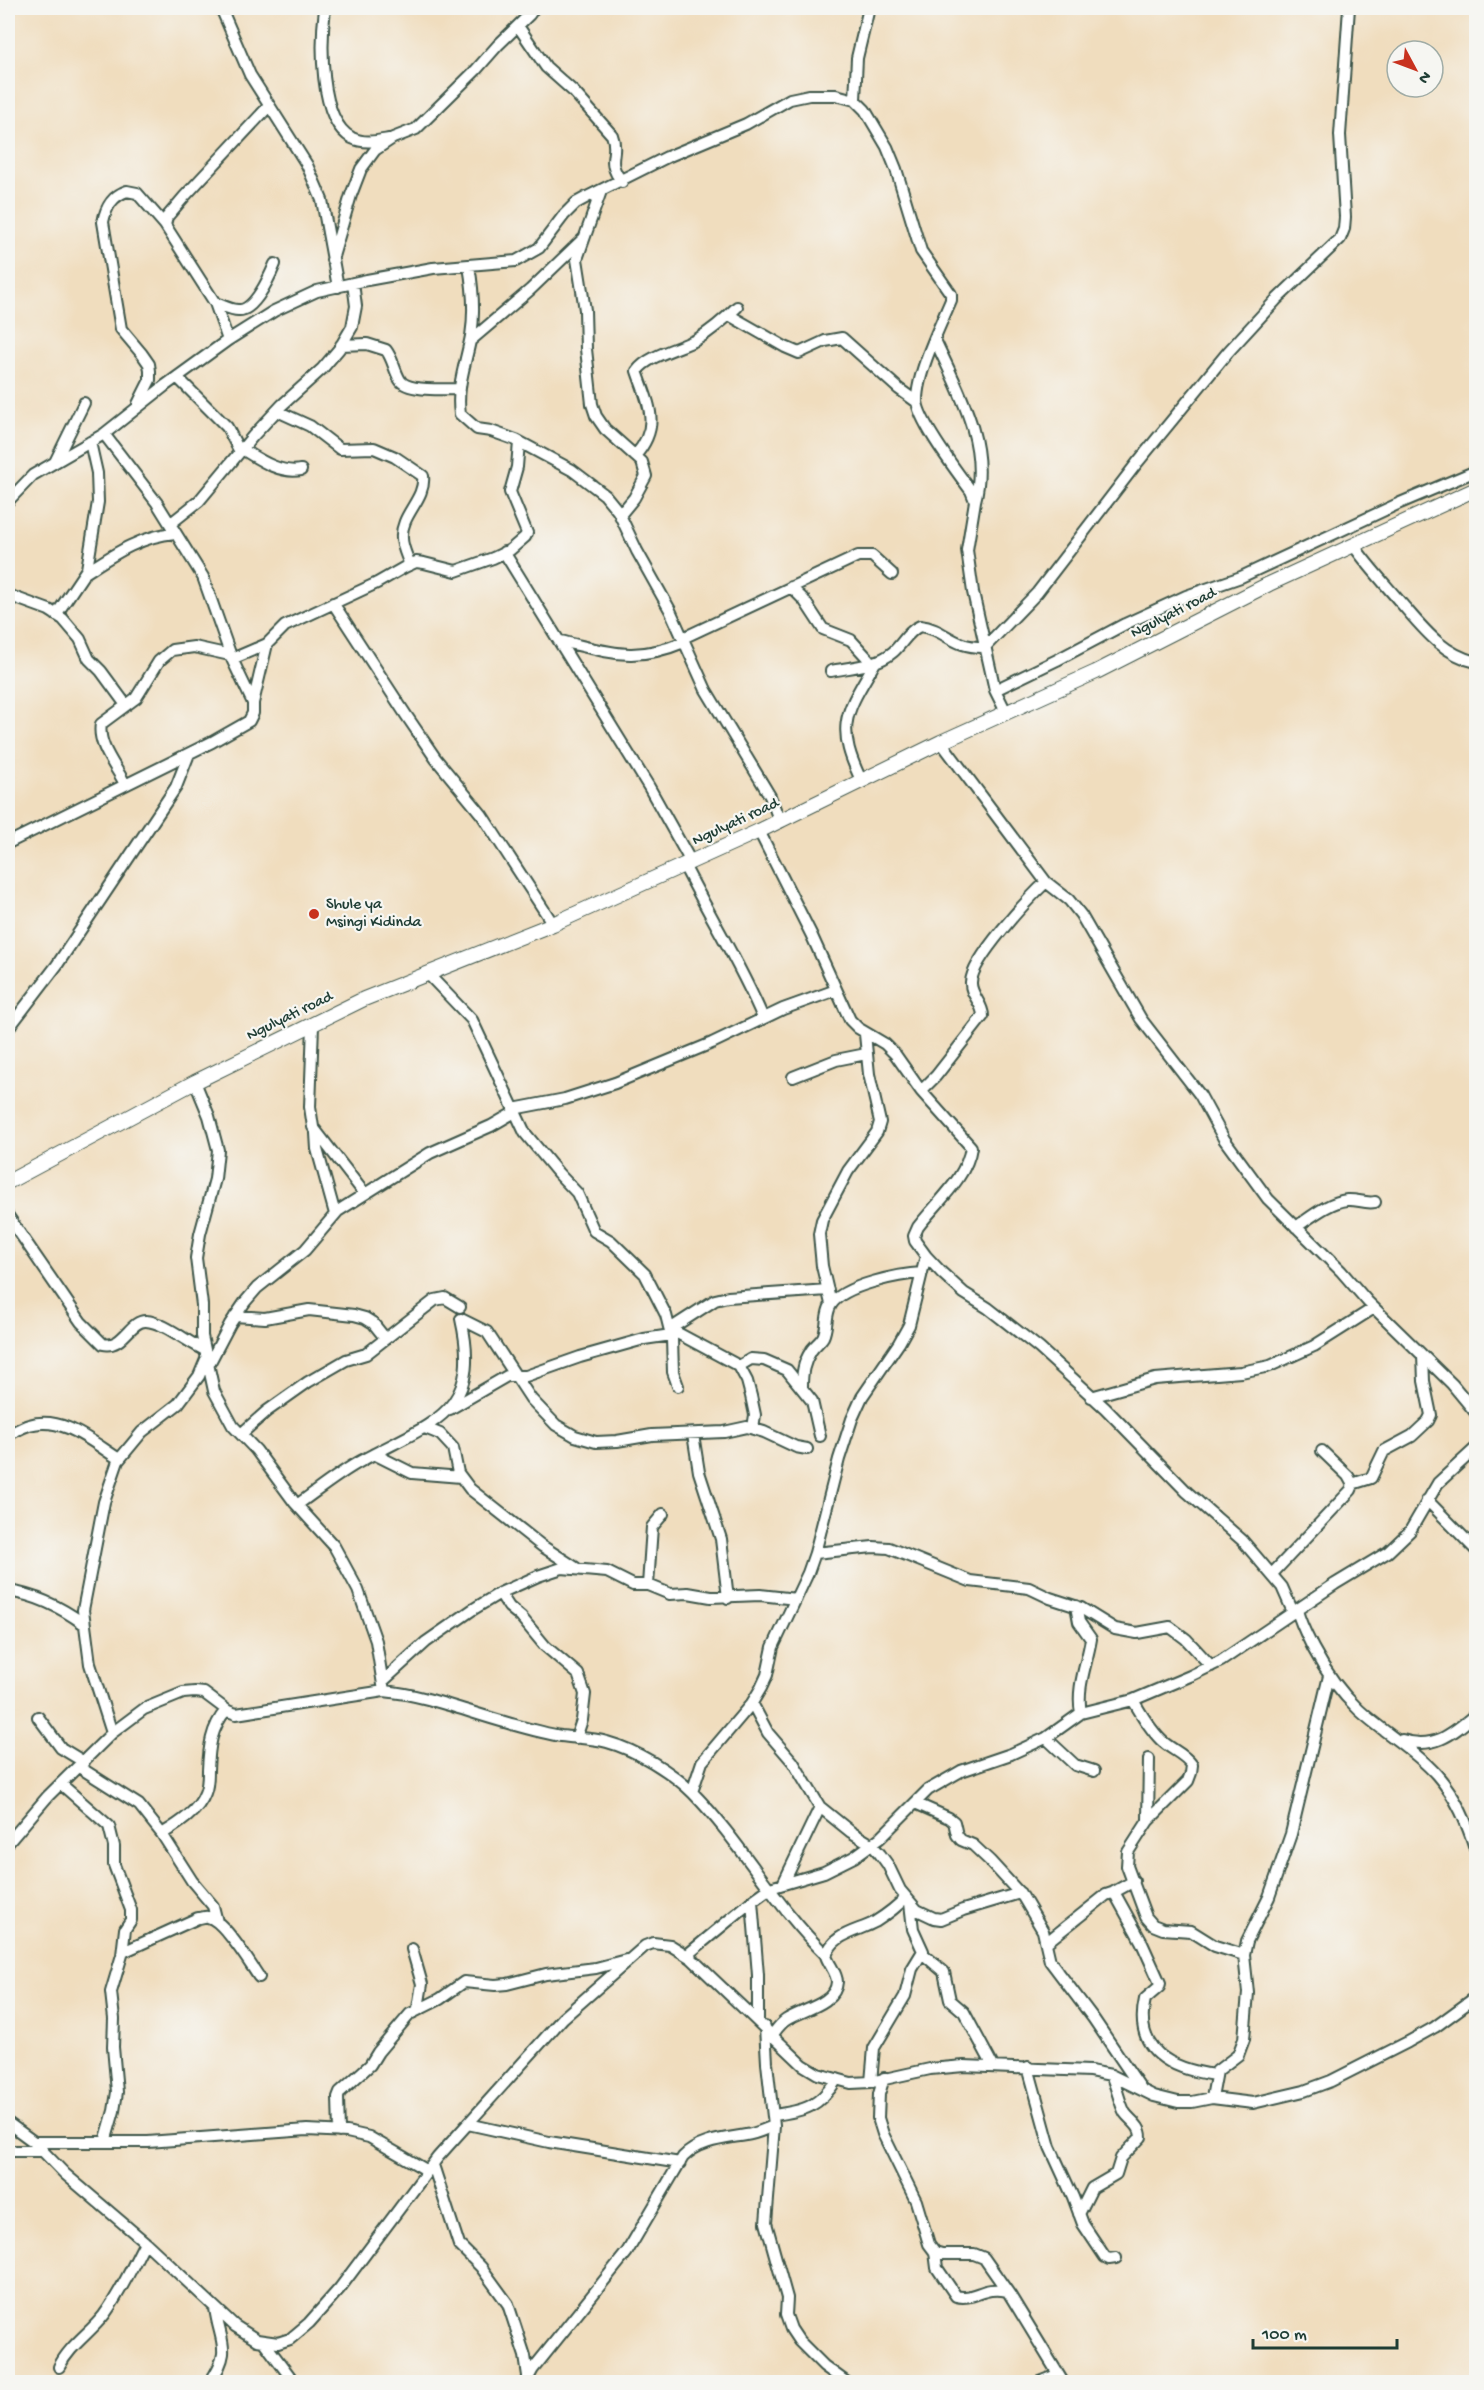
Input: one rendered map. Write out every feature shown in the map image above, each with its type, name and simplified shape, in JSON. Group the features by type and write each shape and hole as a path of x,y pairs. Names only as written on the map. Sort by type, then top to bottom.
{"main road":[{"name":"Ngulyati road","path":"8,1182 195,1082 364,999 553,924 780,822 941,742 1096,672 1269,584 1476,489"}],"street":[{"path":"221,8 249,75 307,165 322,200 338,286"},
{"path":"325,8 321,38 326,87 332,113 342,130 353,139 369,142 393,138 416,129 534,8"},
{"path":"831,671 874,662 893,652 909,633 920,626 932,629 962,646 985,647 1037,593 1137,463 1222,360 1276,300 1340,239 1345,216 1340,135 1349,8"},
{"path":"855,100 858,58 867,9"},
{"path":"518,26 546,67 573,91 612,135 616,144 612,167 622,182"},
{"path":"8,501 33,475 104,434 228,340 288,304 317,291 353,283 433,268 516,261 539,248 576,203 622,182 667,157 746,124 790,99 809,95 836,95 855,100 865,110 887,147 896,169 921,251 951,294 951,300 920,384 917,402"},
{"path":"165,225 167,217 184,196 269,106"},
{"path":"332,260 351,195 362,169 375,150 393,138"},
{"path":"135,410 150,380 149,364 121,329 103,222 105,209 120,193 127,191 137,193 165,225 215,303 228,340"},
{"path":"601,191 577,259 585,310 586,349 592,404 596,416 605,429 635,456 646,470 646,476 634,498 620,515"},
{"path":"470,341 530,290 585,237"},
{"path":"215,303 238,310 246,308 263,289 275,264"},
{"path":"469,266 473,296 470,341 459,389 460,414 477,429 491,430 519,442 572,470 605,495 620,515 670,610 706,690 770,796 780,822"},
{"path":"84,573 135,543 172,529 276,411 322,369 352,327 356,306 353,283"},
{"path":"635,456 647,440 651,429 651,412 637,371 648,361 698,339 733,311 785,347 800,353 825,341 842,338 898,389 917,402 933,435 971,491 975,501"},
{"path":"935,340 969,416 976,438 980,466 967,550 973,592 995,690 1006,712"},
{"path":"341,345 367,344 386,350 400,380 409,387 459,389"},
{"path":"177,377 228,427 241,450 282,470 301,470"},
{"path":"55,462 84,403"},
{"path":"276,411 310,426 340,449 374,448 395,457 423,476 424,485 403,529 402,537 410,565"},
{"path":"104,434 157,503 202,578 231,657 253,703"},
{"path":"56,615 87,569 98,502 98,473 90,442"},
{"path":"125,784 104,746 100,732 101,724 136,698 159,661 172,650 194,647 231,657 267,644 285,626 410,565 424,563 456,571 504,552 518,543 527,533 510,492 517,467 519,442"},
{"path":"995,690 1155,610 1186,596 1241,577 1400,503 1476,471"},
{"path":"1354,546 1427,634 1450,652 1476,662"},
{"path":"504,552 649,787 688,864 707,911 742,971 763,1018"},
{"path":"560,641 621,655 640,655 670,648 858,556 868,555 892,574"},
{"path":"791,587 804,600 823,629 851,640 874,662"},
{"path":"8,595 22,599 63,619 80,639 89,659 101,671 126,705"},
{"path":"333,603 436,759 482,815 553,924"},
{"path":"8,843 189,754 249,721 253,713 253,703 267,644"},
{"path":"862,782 847,748 845,734 848,711 874,662"},
{"path":"941,742 1046,882 1069,900 1081,915 1141,1019 1200,1095 1224,1138 1268,1199 1452,1384 1476,1413"},
{"path":"8,1029 57,965 176,787 189,754"},
{"path":"759,831 811,934 850,1020 865,1034 885,1044 895,1054 921,1091 971,1147 969,1158 963,1169 928,1214 914,1236 915,1241 926,1256 964,1293 1015,1328 1105,1408 1187,1492 1242,1540 1282,1587 1329,1676 1359,1710 1396,1738 1436,1774 1455,1798 1467,1821 1476,1851"},
{"path":"921,1091 964,1042 983,1016 981,1005 971,989 972,976 980,961 1002,929 1046,882"},
{"path":"428,974 472,1020 525,1133 578,1193 594,1231 611,1241 645,1274 662,1304 670,1332 673,1372 678,1386"},
{"path":"112,1733 90,1664 83,1610 110,1478 119,1459 142,1432 178,1404 199,1376 207,1358 235,1316 257,1288 304,1250 335,1214 364,1193 430,1154 492,1126 514,1111 565,1099 615,1083 712,1043 783,1009 836,990"},
{"path":"313,1025 310,1107 313,1126 364,1193"},
{"path":"802,1387 804,1363 823,1336 831,1304 822,1266 819,1234 822,1220 848,1171 877,1132 880,1122 866,1054 865,1034"},
{"path":"793,1077 836,1060 866,1054"},
{"path":"195,1082 209,1116 219,1150 215,1179 196,1258 207,1358 214,1391 227,1417 256,1450 297,1505 334,1546 358,1590 376,1641 384,1686"},
{"path":"316,1132 317,1149 335,1214"},
{"path":"1296,1227 1340,1201 1375,1202"},
{"path":"8,1216 11,1231 81,1322 103,1344 114,1344 137,1325 146,1321 159,1325 207,1358"},
{"path":"692,1792 702,1762 752,1702 767,1675 773,1647 815,1552 839,1459 852,1419 862,1397 909,1325 926,1256"},
{"path":"831,1304 847,1292 863,1286 906,1274 922,1273"},
{"path":"297,1505 334,1478 374,1454 426,1428 449,1409 507,1376 526,1376 559,1363 670,1332 715,1300 728,1297 828,1290"},
{"path":"241,1434 267,1411 299,1388 346,1360 366,1354 435,1300 446,1298 460,1307"},
{"path":"1091,1397 1155,1379 1241,1372 1270,1366 1314,1346 1374,1308"},
{"path":"235,1316 265,1318 309,1310 354,1315 373,1323 385,1338"},
{"path":"449,1409 460,1391 466,1371 461,1319 487,1332 542,1413 556,1425 575,1436 596,1442 635,1440 652,1435 724,1432 740,1427 753,1428 796,1447 807,1449"},
{"path":"670,1332 739,1366 747,1381 751,1396 755,1415 753,1428"},
{"path":"1352,1484 1371,1478 1384,1451 1412,1436 1428,1421 1431,1415 1424,1381 1423,1356"},
{"path":"739,1366 751,1359 764,1360 788,1370 812,1401 820,1436"},
{"path":"8,1435 28,1425 58,1424 99,1444 119,1459"},
{"path":"426,1428 440,1434 453,1448 461,1477 481,1499 542,1546 577,1569"},
{"path":"693,1434 699,1472 721,1539 728,1598"},
{"path":"687,1955 770,1888 824,1872 854,1857 900,1820 928,1790 961,1771 1011,1754 1046,1738 1081,1713 1133,1700 1211,1666 1388,1552 1410,1531 1438,1483 1476,1448"},
{"path":"1272,1574 1351,1490 1352,1484 1348,1476 1322,1451"},
{"path":"374,1454 412,1473 461,1477"},
{"path":"1427,1500 1476,1550"},
{"path":"648,1585 652,1527 663,1514"},
{"path":"815,1552 873,1547 889,1548 970,1581 1029,1588 1050,1598 1076,1606 1115,1629 1137,1634 1170,1627 1186,1639 1211,1666"},
{"path":"384,1686 426,1642 500,1593 562,1568 608,1572 633,1585 648,1585 670,1594 688,1593 728,1598 760,1595 796,1599"},
{"path":"8,1591 26,1593 54,1605 84,1624"},
{"path":"500,1593 509,1607 521,1617 540,1640 578,1674 585,1694 582,1720 576,1737"},
{"path":"1076,1606 1079,1622 1091,1639 1080,1685 1078,1702 1081,1713"},
{"path":"1212,2098 1215,2075 1220,2068 1238,2055 1244,2039 1248,1993 1244,1955 1247,1941 1269,1898 1291,1834 1329,1676"},
{"path":"8,1843 31,1814 112,1733 144,1709 183,1693 204,1693 226,1710 236,1714 384,1686 529,1729 607,1742 638,1755 675,1778 692,1792 799,1927 826,1955 836,1974 837,1983 832,1994 810,2009 765,2027"},
{"path":"1133,1700 1162,1742 1182,1755 1192,1765 1188,1780 1148,1821 1128,1852 1127,1866 1146,1917 1153,1925 1175,1931 1191,1931 1215,1946 1244,1955"},
{"path":"752,1702 768,1733 793,1762 820,1807 851,1832 871,1844 888,1865 908,1900 927,1915 941,1920 963,1910 1020,1893"},
{"path":"162,1834 195,1810 205,1794 212,1734 216,1722 226,1710"},
{"path":"1396,1738 1417,1745 1427,1744 1457,1730 1476,1714"},
{"path":"38,1718 61,1748 139,1805 162,1834 192,1881 213,1906 217,1922"},
{"path":"1046,1738 1075,1765 1094,1771"},
{"path":"1148,1821 1149,1759"},
{"path":"61,1784 110,1826 114,1846 114,1865 131,1910 131,1920 126,1929 123,1952 111,1992 117,2092 105,2142"},
{"path":"915,1803 954,1822 957,1835 961,1840 973,1845 1020,1893 1043,1931 1050,1961 1093,2018 1142,2091"},
{"path":"783,1884 820,1807"},
{"path":"1047,1942 1106,1895 1134,1881"},
{"path":"1115,1892 1160,1983 1159,1988 1145,1999 1143,2031 1150,2044 1168,2063 1191,2072 1215,2075"},
{"path":"826,1955 839,1938 877,1921 908,1900"},
{"path":"871,2082 874,2048 905,1996 912,1969 922,1953 922,1946 911,1922 908,1900"},
{"path":"752,1901 765,2027 766,2064 774,2126 766,2223 788,2298 786,2315 799,2341 824,2366 846,2382"},
{"path":"123,1952 198,1918 209,1917 217,1922 244,1954 259,1977"},
{"path":"264,2342 278,2343 290,2339 309,2323 340,2288 430,2168 563,2018 628,1959 653,1943 670,1945 687,1955 803,2065 818,2074 851,2083 871,2082 938,2068 1028,2067 1090,2071 1111,2075 1154,2096 1185,2103 1212,2098 1241,2103 1262,2102 1331,2081 1417,2037 1476,1997"},
{"path":"412,1949 422,1984 418,2008"},
{"path":"922,1953 944,1972 950,2000 963,2012 993,2066"},
{"path":"339,2132 338,2097 340,2092 363,2074 398,2028 418,2008 440,1999 464,1982 507,1984 546,1974 596,1968 628,1959"},
{"path":"1028,2067 1050,2147 1083,2224 1105,2257 1116,2258"},
{"path":"1079,2214 1092,2188 1116,2174 1121,2158 1141,2137 1139,2128 1125,2112 1111,2075"},
{"path":"884,2078 879,2094 878,2118 883,2134 908,2184 929,2244 935,2252 937,2268 956,2296 968,2297 992,2288 1007,2291"},
{"path":"773,2115 791,2112 819,2102 837,2079"},
{"path":"8,2123 34,2142 65,2174 145,2242 235,2326 264,2342 294,2382"},
{"path":"468,2124 549,2142 680,2163"},
{"path":"527,2379 627,2253 680,2163 694,2147 713,2141 749,2135 774,2126"},
{"path":"34,2142 198,2139 307,2130 369,2137 430,2168 459,2244 481,2267 508,2304 522,2347 527,2379"},
{"path":"8,2151 43,2151"},
{"path":"59,2367 64,2356 89,2332 121,2290 145,2242"},
{"path":"935,2252 981,2256 1007,2291 1060,2379 1039,2382"},
{"path":"210,2382 225,2350 217,2325 215,2308"}],"place":[{"name":"Shule ya Msingi Kidinda","path":"314,914"}]}
